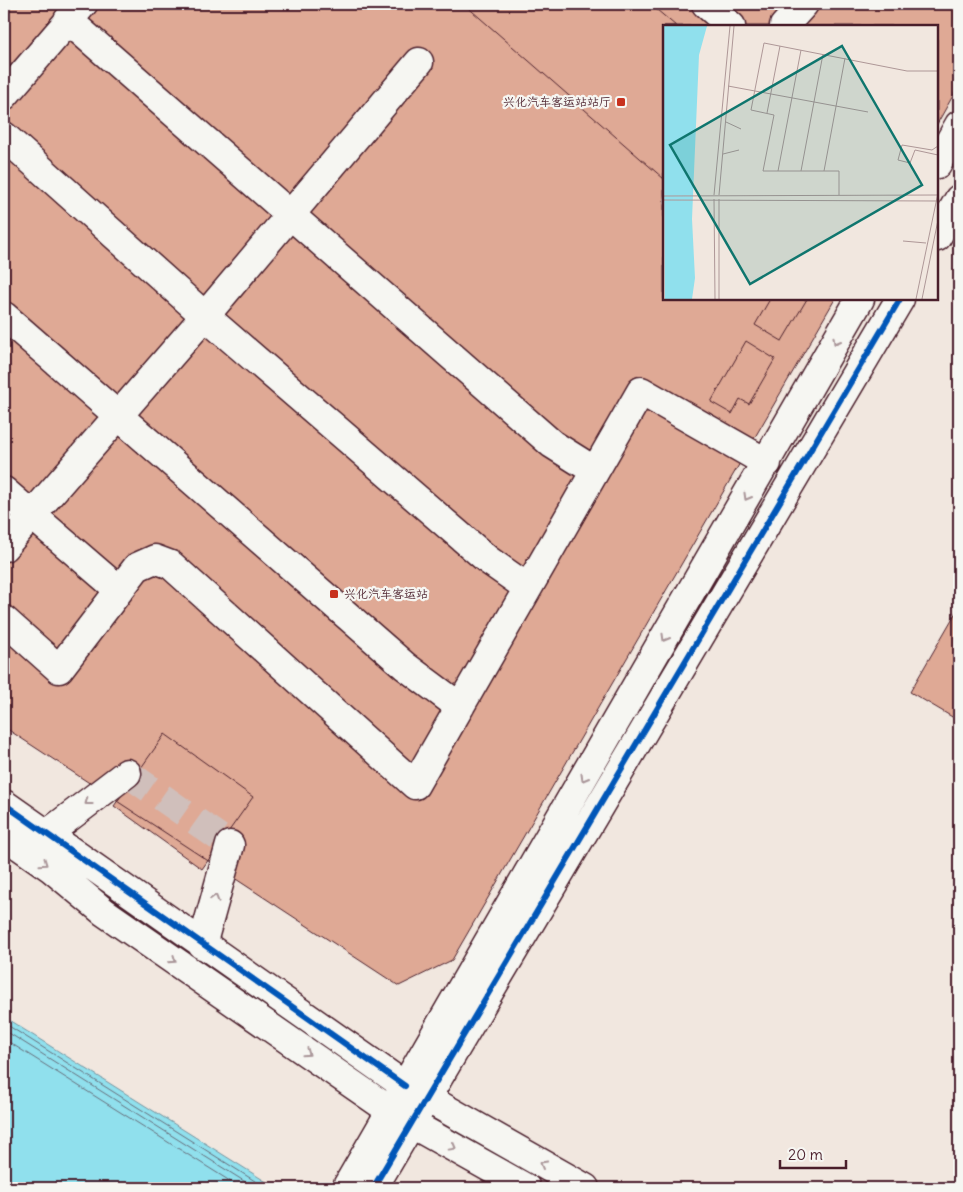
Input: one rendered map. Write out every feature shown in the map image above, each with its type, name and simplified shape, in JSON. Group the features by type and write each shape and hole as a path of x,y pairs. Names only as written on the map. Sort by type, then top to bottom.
{"street":[{"path":"706,4 730,25"},
{"path":"785,25 804,4"},
{"path":"4,96 76,12 290,214 552,444 595,471"},
{"path":"4,547 205,316 419,62"},
{"path":"938,162 959,125"},
{"path":"4,136 205,316 488,560 528,588"},
{"path":"938,235 959,199"},
{"path":"415,1092 859,300"},
{"path":"346,1188 400,1117 899,300"},
{"path":"4,316 406,666 460,707"},
{"path":"4,620 59,668 137,567 155,559 171,565 415,785 641,391 767,463"},
{"path":"4,491 119,590"},
{"path":"47,834 127,773"},
{"path":"4,804 202,945 415,1092 585,1188"},
{"path":"4,834 51,868 104,912 400,1117 526,1188"},
{"path":"202,945 230,845"},
{"path":"373,1188 400,1117"}],"water":[{"path":"4,1017 276,1188 4,1188"}],"building":[{"name":"兴化汽车客运站","path":"4,4 959,4 959,85 938,122 938,25 663,25 663,300 834,300 452,960 399,986 4,727"},
{"name":"兴化汽车客运站站厅","path":"464,4 650,4 675,25 663,25 663,178"},
{"path":"769,300 806,300 782,341 755,325"},
{"path":"746,341 775,359 749,404 740,399 732,414 711,402"},
{"path":"959,607 959,721 910,692"},
{"path":"165,734 253,797 202,869 114,806"}],"tunnel":[{"path":"127,773 230,845"}],"cycle path":[{"path":"373,1188 899,300"},
{"path":"4,804 405,1086"}],"place":[{"name":"兴化汽车客运站站厅","path":"621,102"},
{"name":"兴化汽车客运站","path":"334,594"}]}
